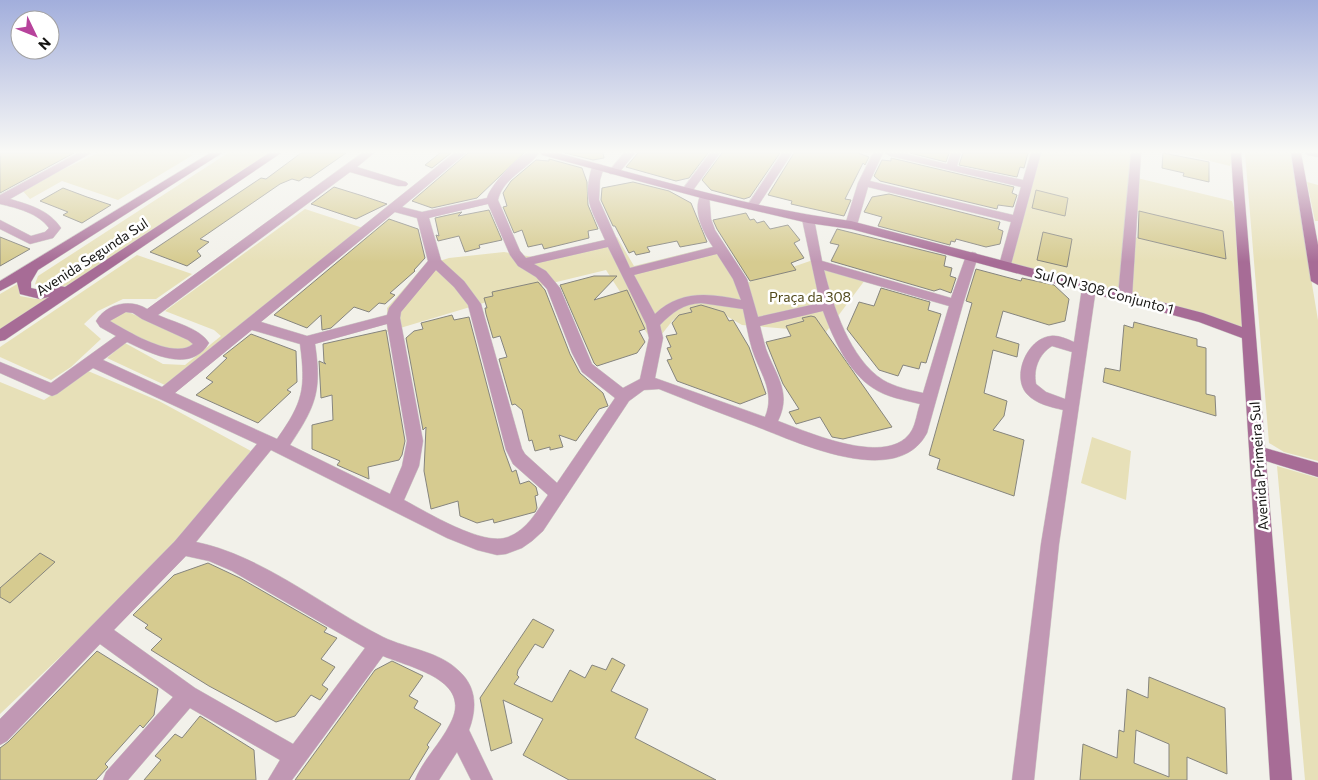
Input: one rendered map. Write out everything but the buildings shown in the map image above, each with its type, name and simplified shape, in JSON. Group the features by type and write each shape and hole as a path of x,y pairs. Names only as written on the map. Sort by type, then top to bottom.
{"main road":[{"name":"Avenida Segunda Sul","path":"0,287 158,189"},
{"name":"Avenida Segunda Sul","path":"0,336 221,189"},
{"name":"Sul QN 308 Conjunto 1","path":"681,189 808,219 851,225 1249,330"},
{"name":"Avenida Primeira Sul","path":"1239,189 1281,780"},
{"path":"1304,189 1313,229 1318,281"},
{"path":"32,267 23,286 28,293 47,294 80,282"},
{"path":"1258,452 1318,470"}],"street":[{"path":"0,200 19,189"},
{"path":"147,316 320,189"},
{"path":"163,394 415,189"},
{"path":"495,189 492,194 492,200 514,252 523,263 541,274 553,288 579,354 587,368 624,397"},
{"path":"593,189 592,200 626,273 653,324 656,338 646,383"},
{"path":"752,207 763,189"},
{"path":"851,225 862,189"},
{"path":"887,189 1018,220"},
{"path":"1005,265 1027,189"},
{"path":"1125,297 1133,189"},
{"path":"705,196 704,220 720,249 740,278 760,350 771,376 777,398 776,411 769,424"},
{"path":"0,200 22,206 38,214 50,221 55,228 49,235 30,240 0,224"},
{"path":"392,208 422,216 492,200"},
{"path":"422,216 435,262 459,284 474,304 514,450 520,459 558,494"},
{"path":"808,219 826,306 843,343 871,380 896,392 929,400"},
{"path":"523,263 612,242"},
{"path":"626,273 720,249"},
{"path":"92,361 274,445 453,533 480,544 507,547 517,542 537,526 624,397 631,389 646,383 660,384 847,451 869,455 882,454 903,448 912,442 918,433 972,256"},
{"path":"394,503 411,470 415,441 393,318 394,311 435,262"},
{"path":"817,264 956,304"},
{"path":"1023,780 1050,544 1089,288"},
{"path":"653,324 675,305 684,301 708,298 748,306"},
{"path":"753,323 826,306"},
{"path":"125,307 137,309 147,316 193,336 202,343 188,354 176,355 126,336 105,324 103,321 107,314 125,307"},
{"path":"251,324 306,341 393,318"},
{"path":"0,367 52,390 126,336"},
{"path":"0,734 182,547 299,419 310,394 311,369 306,341"},
{"path":"1072,407 1034,392 1028,386 1027,377 1034,354 1043,344 1054,341 1080,349"},
{"path":"182,547 217,555 248,570 379,645 425,661 450,676 460,687 465,702 463,720 458,731 426,780"},
{"path":"100,632 188,695 295,757"},
{"path":"279,780 379,645"},
{"path":"114,780 188,695"},
{"path":"458,731 482,780"}],"green space":[{"path":"21,189 47,189 30,199"},
{"path":"87,189 136,189 118,200"},
{"path":"172,189 216,189 74,283 50,289 35,284 38,276"},
{"path":"1027,189 1184,189 1232,201 1243,237 1250,331 1007,265","holes":["1132,210 1223,231 1226,259 1130,236"]},
{"path":"1248,189 1296,189 1318,320 1318,461 1284,452 1269,443"},
{"path":"1309,189 1318,189 1318,221 1315,221"},
{"path":"305,209 363,228 167,386 107,358 125,343 163,364 185,365 221,336 214,330 165,311"},
{"name":"Praça da 308","path":"617,237 634,266 711,247 746,283 813,260 868,276 826,332 742,325 716,310 691,312 673,320 662,334 652,341 606,270 540,286 387,332 387,308 424,266 449,258 504,252 533,257"},
{"path":"137,255 192,274 156,299 123,299 98,311 84,324 101,339 71,367 51,380 0,357 0,347"},
{"path":"19,283 20,296 36,299 54,295 0,331 0,294"},
{"path":"123,310 198,341 178,359 107,323"},
{"path":"88,371 159,401 251,451 158,564 0,714 0,382 44,400"},
{"path":"1092,437 1131,451 1126,500 1081,483"},
{"path":"1277,466 1318,478 1318,780 1305,780"}]}
